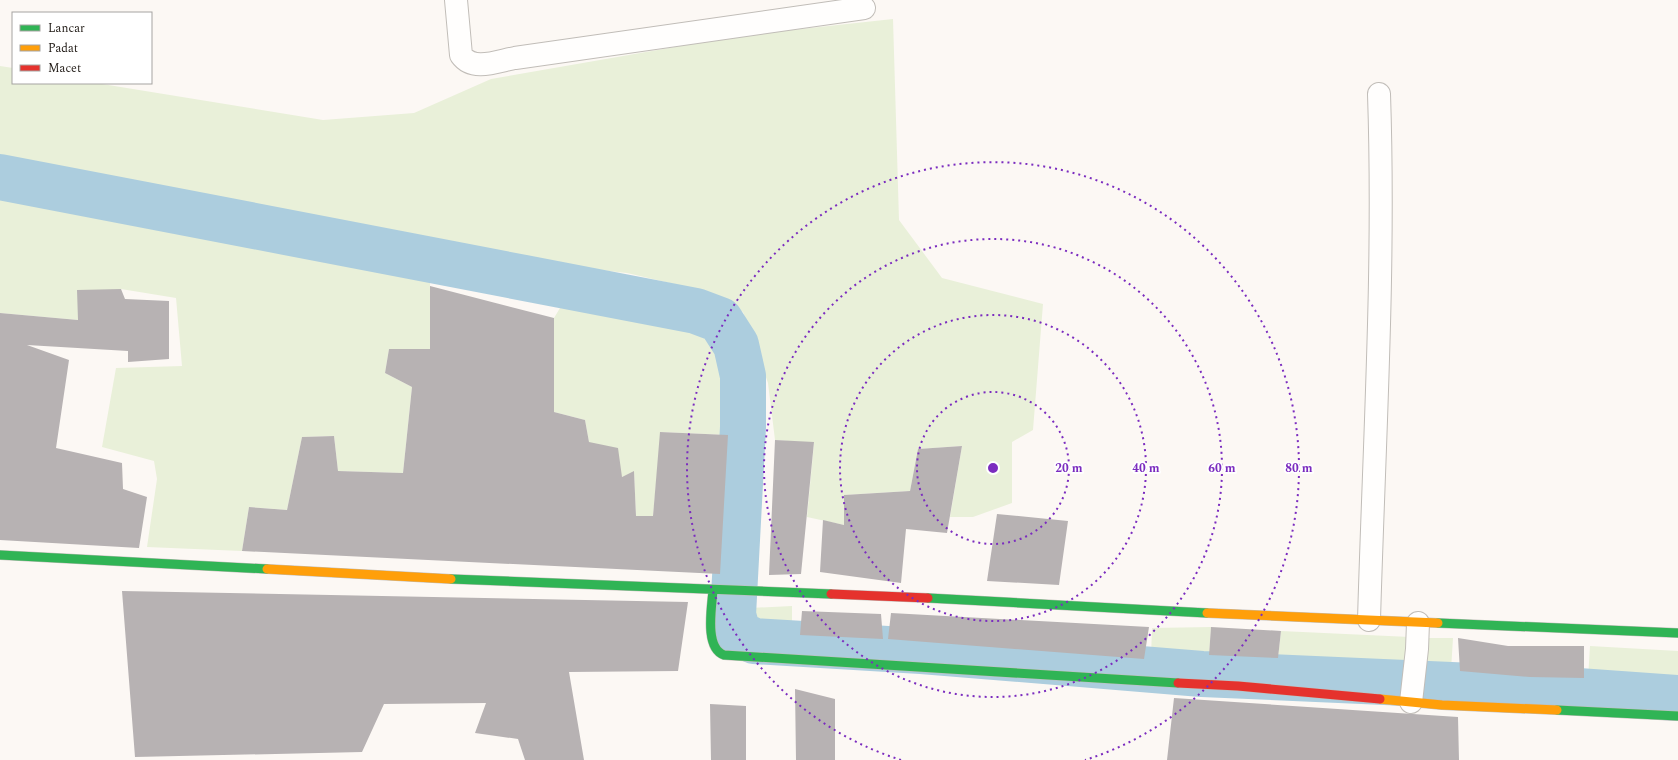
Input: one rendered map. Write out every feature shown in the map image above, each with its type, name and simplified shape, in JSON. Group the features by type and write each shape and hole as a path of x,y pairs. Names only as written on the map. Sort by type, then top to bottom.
{"main road":[{"path":"0,555 480,580 903,597 1288,617 1678,633"},
{"path":"717,590 710,634 714,645 722,654 737,656 1238,686 1442,705 1678,716"}],"street":[{"path":"456,0 461,56 465,61 471,64 480,64 864,8"},
{"path":"1369,620 1380,317 1381,157 1379,94"},
{"path":"1411,702 1417,649 1418,623"}],"green space":[{"path":"893,19 899,220 942,278 1043,304 1033,430 1012,442 1012,503 973,517 950,517 962,446 918,449 910,491 844,495 844,525 807,517 814,443 775,440 768,383 743,312 708,292 627,273 467,256 340,225 219,211 0,165 0,66 12,68 12,84 102,84 323,120 414,113 491,79 738,36"},
{"path":"0,197 430,280 430,349 389,349 385,373 412,387 403,473 338,471 334,436 302,437 287,510 249,507 242,551 147,547 157,479 154,461 102,447 116,368 182,366 176,298 121,289 78,320 0,313"},
{"path":"560,308 697,325 718,345 724,368 728,435 661,432 653,516 636,516 634,472 622,477 589,442 585,420 554,412 554,318"},
{"path":"792,606 792,631 751,619 750,608"},
{"path":"1211,627 1209,655 1199,664 1151,657 1152,628"},
{"path":"1281,631 1410,637 1406,675 1321,669 1278,658"},
{"path":"1426,638 1453,638 1451,670 1421,677"},
{"path":"1590,646 1678,651 1678,682 1588,679"}],"building":[{"path":"430,286 554,318 554,412 585,420 589,442 618,448 622,477 634,471 636,516 653,516 660,432 728,435 720,574 242,551 249,507 287,510 302,437 334,436 338,471 403,473 412,387 385,373 389,349 430,349"},
{"path":"121,289 125,299 169,301 169,359 128,362 128,351 27,345 69,360 56,448 122,463 123,489 147,497 139,548 0,540 0,313 78,320 77,290"},
{"path":"775,440 814,442 801,574 769,575"},
{"path":"962,446 947,533 906,529 901,583 820,572 823,520 844,525 844,495 910,491 918,449"},
{"path":"997,514 1068,521 1059,585 987,581"},
{"path":"122,591 688,602 678,671 569,672 584,760 525,760 518,739 475,733 486,703 384,704 362,752 135,757"},
{"path":"802,611 881,614 883,639 800,635"},
{"path":"891,613 1149,627 1144,659 888,639"},
{"path":"1211,627 1281,631 1278,658 1209,655"},
{"path":"1458,638 1508,646 1584,646 1584,678 1530,677 1460,671"},
{"path":"795,689 835,699 835,760 796,760"},
{"path":"1174,698 1458,717 1459,760 1167,760"},
{"path":"710,704 746,706 746,760 711,760"}],"waterway":[{"path":"0,177 696,311 720,320 736,345 743,376 743,427 733,615 738,633 754,641 921,651 1202,674 1564,690 1678,698"}],"traffic: fast":[{"path":"0,555 267,569"},
{"path":"451,579 831,594"},
{"path":"713,590 711,636 718,651 724,655 1178,683"},
{"path":"928,598 1207,613"},
{"path":"1438,623 1678,633"},
{"path":"1557,710 1678,716"}],"traffic: slow":[{"path":"267,569 451,579"},
{"path":"1207,613 1438,623"},
{"path":"1380,699 1442,705 1557,710"}],"traffic: jam":[{"path":"831,594 928,598"},
{"path":"1178,683 1238,686 1380,699"}]}
